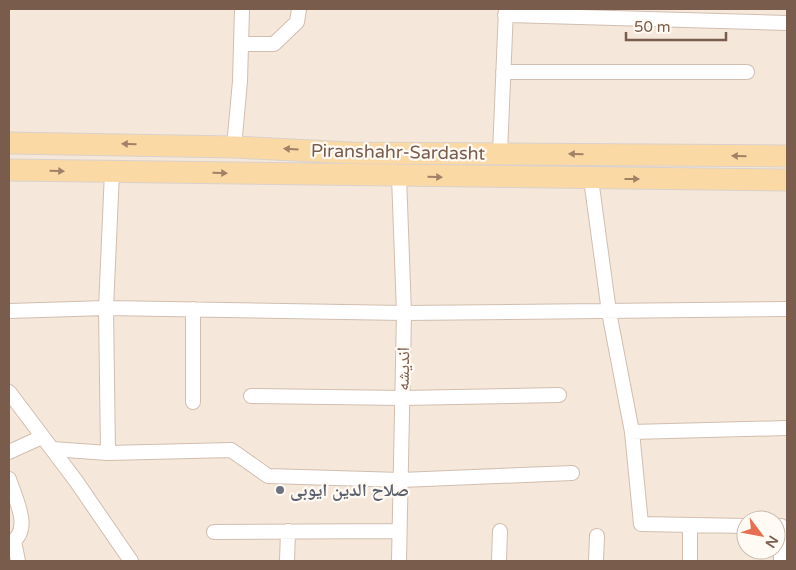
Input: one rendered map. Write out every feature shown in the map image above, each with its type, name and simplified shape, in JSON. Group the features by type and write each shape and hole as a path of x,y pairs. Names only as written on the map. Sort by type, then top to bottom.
{"main road":[{"name":"Piranshahr-Sardasht","path":"9,143 234,147 352,152 787,156"},
{"path":"350,175 352,152"},
{"path":"9,170 591,179 787,180"}],"street":[{"path":"234,147 242,9"},
{"path":"241,44 274,44 297,22 299,9"},
{"path":"500,154 506,12 787,24"},
{"path":"503,72 747,72"},
{"path":"108,453 106,308 112,172"},
{"name":"اندیشه","path":"399,176 404,313 399,561"},
{"path":"591,179 609,312 632,432 641,524 736,526"},
{"path":"9,311 106,308 404,313 787,309"},
{"path":"193,402 194,309"},
{"path":"9,392 52,449 131,561"},
{"path":"251,396 402,398 558,395"},
{"path":"632,432 787,428"},
{"path":"9,452 42,437"},
{"path":"52,449 108,453 232,450 268,476 401,480 572,473"},
{"path":"9,479 22,520 22,531 11,542 18,561"},
{"path":"690,524 690,561"},
{"path":"214,532 399,531"},
{"path":"499,561 500,531"},
{"path":"287,561 288,532"},
{"path":"596,561 597,536"}],"shaded area":[{"path":"9,9 787,9 787,561 9,561"}],"place":[{"name":"صلاح الدین ایوبی","path":"280,490"}]}
